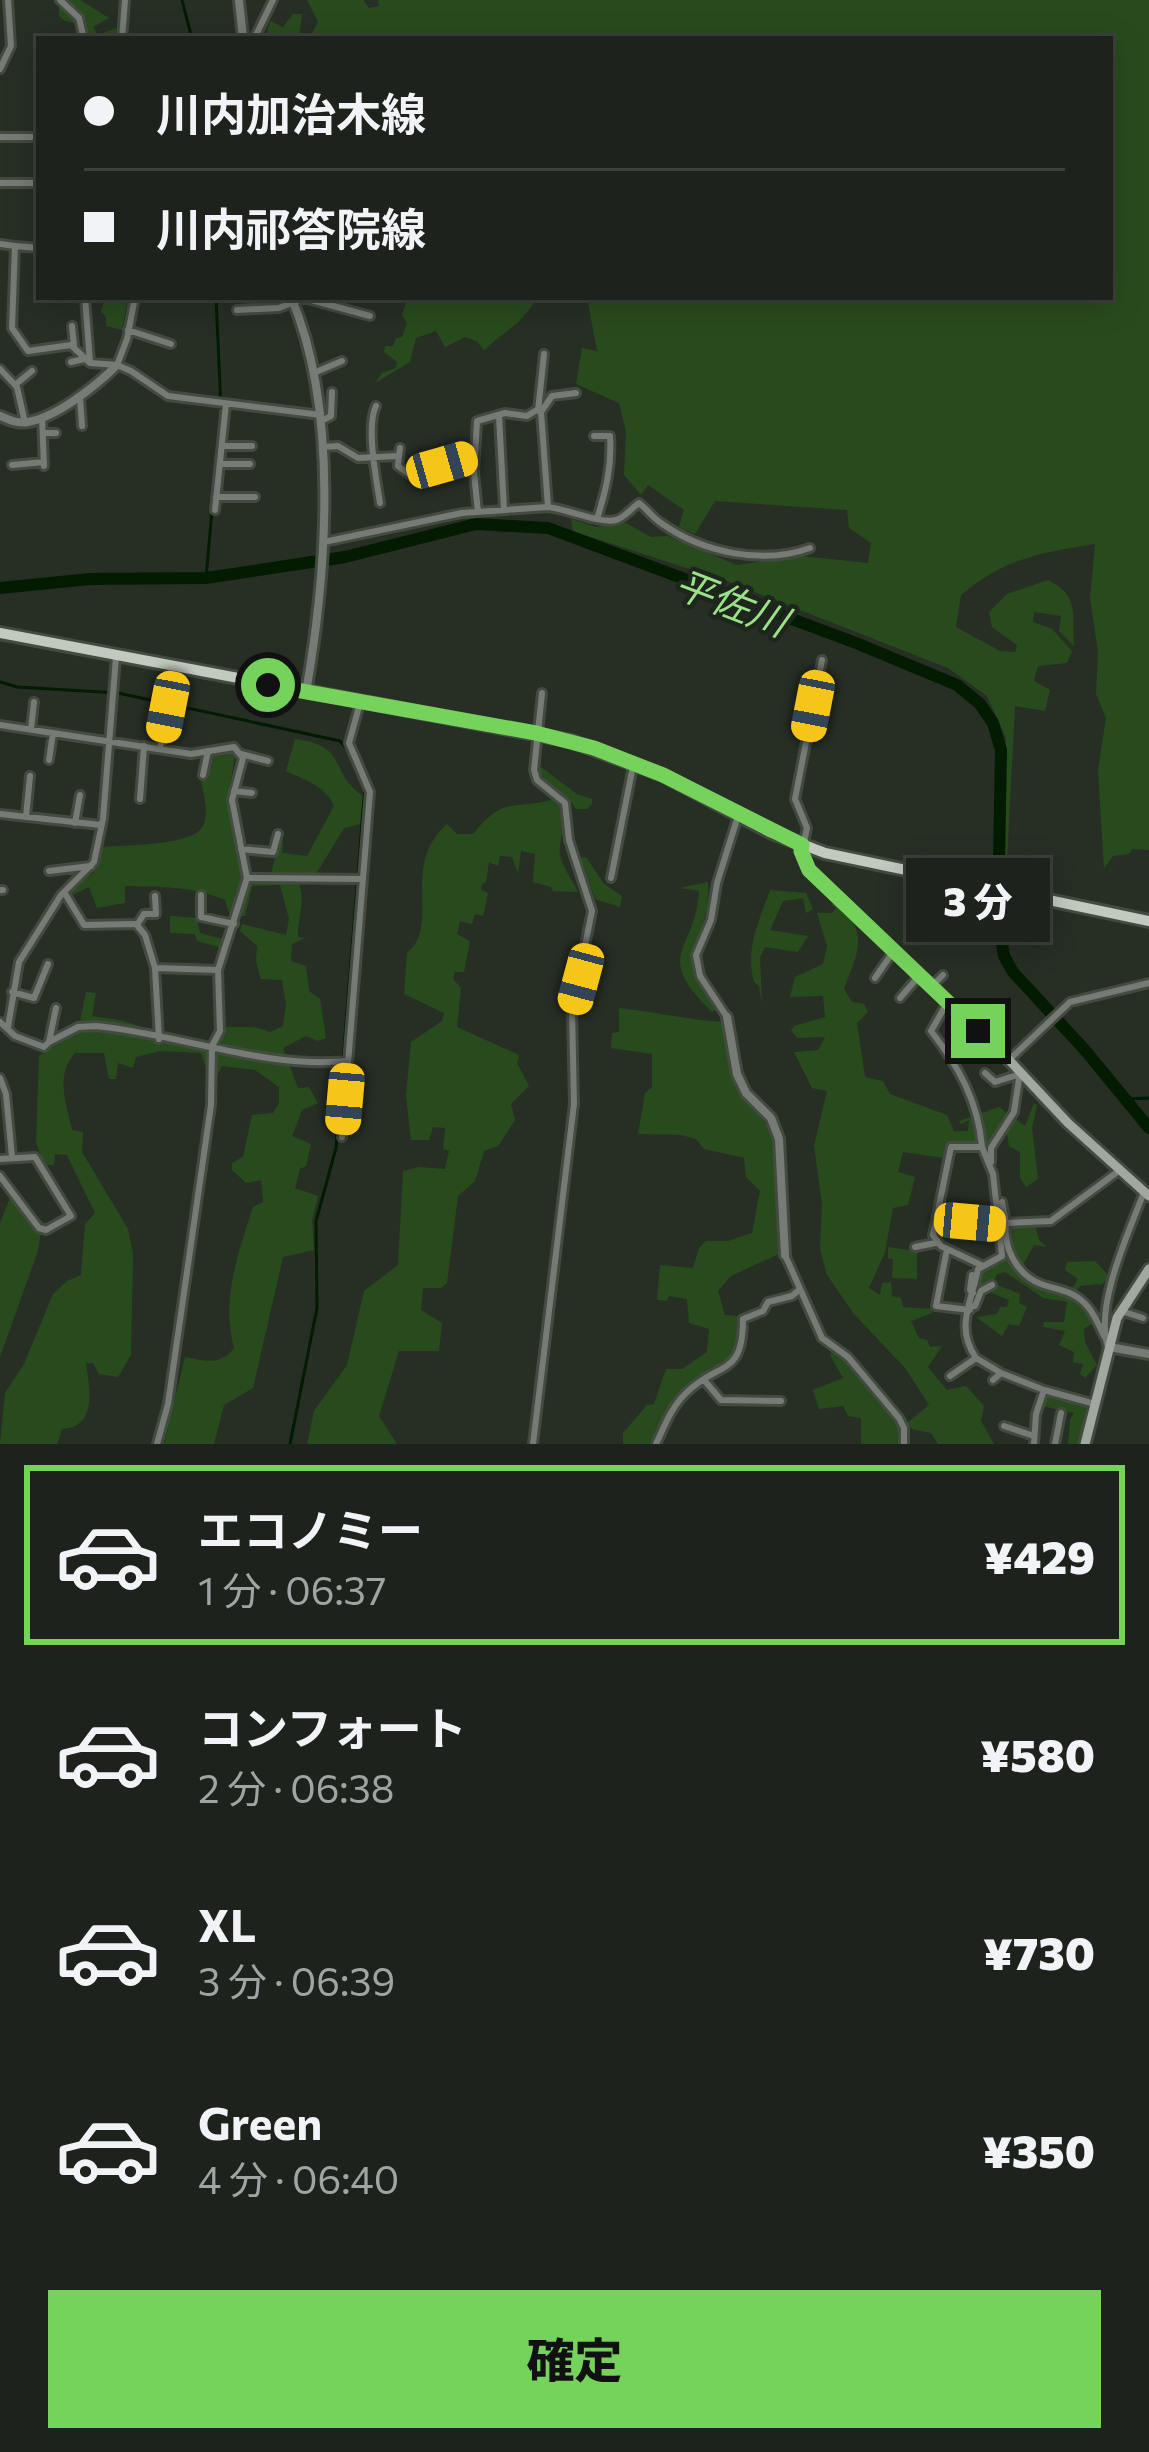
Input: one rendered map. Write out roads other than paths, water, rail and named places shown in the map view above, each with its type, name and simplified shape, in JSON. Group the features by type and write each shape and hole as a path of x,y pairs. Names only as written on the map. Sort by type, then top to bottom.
{"main road":[{"path":"0,633 536,733 634,763 802,845 857,861 1149,921"},
{"path":"802,845 809,870 1146,1194"},
{"path":"1085,1444 1106,1341 1149,1269"}],"street":[{"path":"0,69 11,46 8,0"},
{"path":"60,0 79,18 83,36"},
{"path":"122,36 124,0"},
{"path":"238,0 243,36"},
{"path":"255,36 273,0"},
{"path":"0,137 31,137"},
{"path":"0,183 36,183"},
{"path":"0,244 36,248"},
{"path":"15,245 16,316 12,322 17,338 28,351 74,346"},
{"path":"85,300 87,361"},
{"path":"0,416 26,423 42,417 117,365 134,300"},
{"path":"237,310 279,308 292,300 316,372 322,544 306,692"},
{"path":"314,300 370,316"},
{"path":"72,326 74,346 87,361"},
{"path":"128,330 169,343 171,331"},
{"path":"544,354 538,411 548,507"},
{"path":"316,372 342,361"},
{"path":"71,362 117,365 159,392 321,418 331,416 332,392"},
{"path":"0,369 15,386 26,423"},
{"path":"15,386 32,371"},
{"path":"478,512 477,421 499,415 527,416 552,396 576,393"},
{"path":"80,394 82,426"},
{"path":"214,510 223,403"},
{"path":"376,406 371,420 380,503"},
{"path":"499,415 504,511"},
{"path":"12,465 44,464 42,417"},
{"path":"44,434 56,433"},
{"path":"594,436 610,436 611,450 610,479 597,518"},
{"path":"222,446 252,446"},
{"path":"322,447 338,446 358,458 373,460 399,454 401,471 409,474 475,455"},
{"path":"220,464 250,464"},
{"path":"216,497 255,497"},
{"path":"322,544 478,512 548,507 621,519 639,503 660,523 714,548 759,559 811,548"},
{"path":"116,657 101,825 92,866 64,892 19,962 4,1024 15,1036 38,1047 78,1027 119,1028 278,1060 346,1061"},
{"path":"802,845 807,828 795,799 822,660"},
{"path":"533,1444 574,1104 572,1010 592,910 569,840 566,803 537,780 536,733 542,694"},
{"path":"31,729 34,702"},
{"path":"342,1137 370,792 349,738 360,703"},
{"path":"160,749 168,707"},
{"path":"0,725 191,754 234,747 241,754 268,761"},
{"path":"49,760 53,733"},
{"path":"140,800 144,746"},
{"path":"203,775 208,751"},
{"path":"157,1444 168,1404 211,1105 212,1046 220,1031 218,970 236,925 247,878 232,800 242,768 241,754"},
{"path":"611,878 634,763"},
{"path":"26,817 30,776"},
{"path":"234,790 252,793"},
{"path":"75,823 80,795"},
{"path":"0,814 101,825"},
{"path":"738,816 709,926 696,956 700,976 727,1017 737,1074 746,1093 771,1118 779,1139 785,1255 795,1293 822,1338 848,1357 899,1418 904,1444"},
{"path":"242,849 273,852 278,835"},
{"path":"49,872 92,866"},
{"path":"247,878 360,879"},
{"path":"64,892 84,925 137,925"},
{"path":"202,895 201,916 236,925"},
{"path":"137,925 144,914 155,914 155,896"},
{"path":"137,925 155,968 159,1039"},
{"path":"874,978 893,951"},
{"path":"12,992 34,998 48,964"},
{"path":"155,968 218,970"},
{"path":"931,987 943,975"},
{"path":"900,998 919,976"},
{"path":"1009,1060 1070,1002 1149,983"},
{"path":"947,1003 931,1031 959,1067 980,1120 982,1147 993,1174"},
{"path":"50,1042 56,1009"},
{"path":"985,1072 995,1082 1018,1074 1014,1112 991,1148 993,1200 1003,1224"},
{"path":"0,1078 12,1158"},
{"path":"936,1242 933,1225 951,1147 982,1147"},
{"path":"0,1159 34,1156 71,1216 46,1230 39,1228 0,1176"},
{"path":"970,1222 1051,1221 1120,1170"},
{"path":"0,1192 8,1187"},
{"path":"1106,1341 1111,1291 1146,1194"},
{"path":"1002,1202 1005,1256 1039,1284 1063,1288 1081,1299 1106,1341 1149,1354"},
{"path":"915,1247 936,1242 981,1265 1005,1256"},
{"path":"947,1249 936,1306 970,1308 992,1286"},
{"path":"981,1265 962,1334 976,1358 1044,1390 1095,1404"},
{"path":"972,1275 974,1294"},
{"path":"784,1309 795,1293"},
{"path":"656,1444 683,1395 742,1351 743,1318 763,1311 768,1301 795,1293"},
{"path":"1121,1312 1143,1318"},
{"path":"950,1376 976,1358"},
{"path":"993,1380 1001,1373"},
{"path":"704,1381 722,1400 781,1401"},
{"path":"1004,1426 1034,1440 1044,1390"},
{"path":"1055,1444 1061,1413"}],"waterway":[{"path":"182,0 191,36"},
{"path":"206,578 221,409 216,300"},
{"name":"平佐川","path":"0,588 90,579 206,578 345,557 476,524 548,528 957,685 980,704 993,723 1001,750 998,920 1004,956 1149,1128"},
{"path":"0,682 118,693 340,741 349,751"},
{"path":"290,1444 317,1308 316,1221 336,1148 365,787"},
{"path":"1127,1099 1149,1098"}]}
